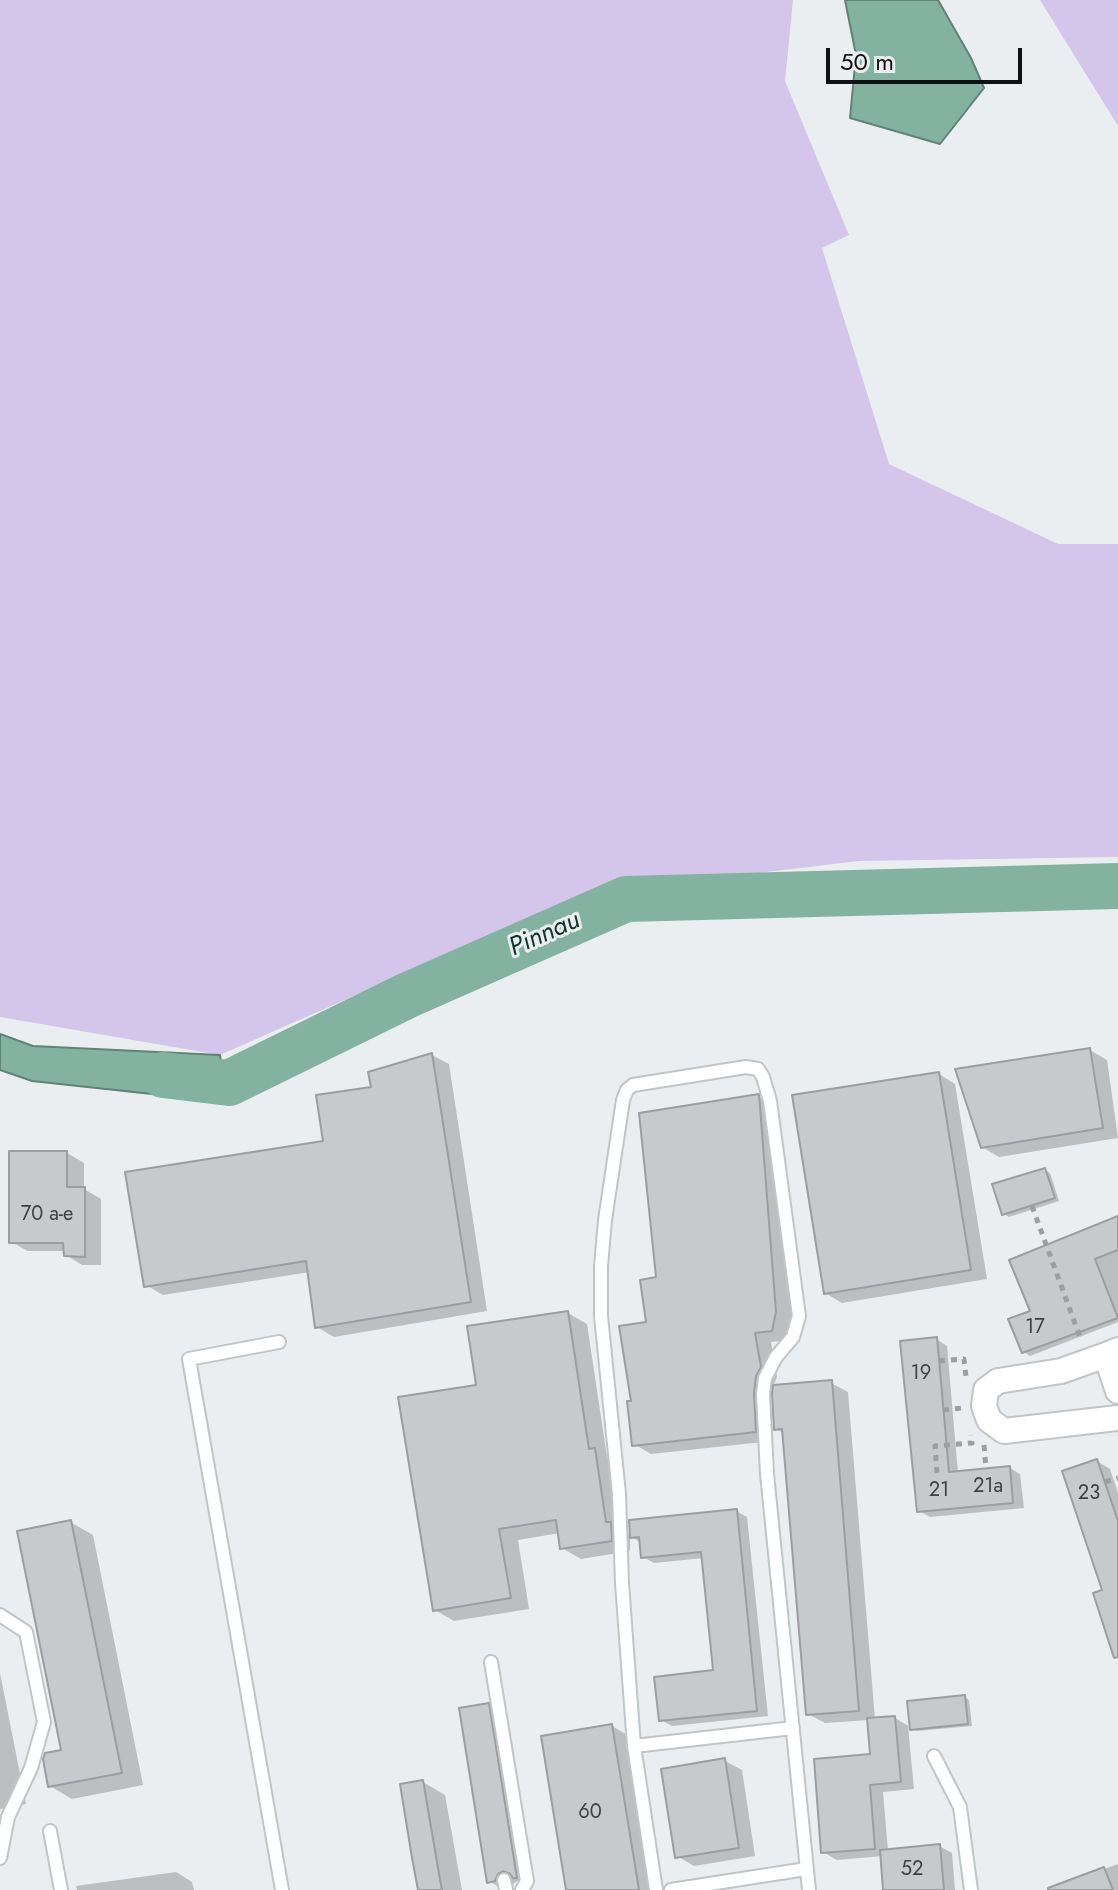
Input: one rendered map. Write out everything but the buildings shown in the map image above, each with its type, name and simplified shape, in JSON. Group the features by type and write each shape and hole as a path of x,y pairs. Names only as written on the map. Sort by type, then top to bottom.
{"street":[{"path":"1118,1391 1104,1356 1061,1371 998,1381 986,1390 984,1406 989,1420 1004,1431 1118,1418"}],"lane":[{"path":"656,1890 634,1746 619,1494 601,1316 605,1220 627,1090 633,1085 746,1067 758,1069 770,1101 799,1316 793,1337 776,1357 765,1378 763,1394 767,1474 809,1890"},
{"path":"279,1342 189,1359 282,1890"},
{"path":"0,1615 26,1632 44,1722 31,1768 8,1817 0,1858"},
{"path":"491,1662 527,1881 522,1890"},
{"path":"634,1746 793,1728"},
{"path":"934,1756 960,1807 971,1890"},
{"path":"50,1831 61,1890"},
{"path":"671,1890 806,1869"}],"path":[{"path":"1032,1206 1104,1356"},
{"path":"943,1410 969,1407"},
{"path":"972,1443 983,1441 986,1468"},
{"path":"1105,1482 1118,1478"}],"shaded area":[{"path":"0,0 793,0 785,81 849,235 822,248 889,464 1058,544 1118,544 1118,857 859,861 657,885 435,960 220,1055 0,1017"},
{"path":"845,0 938,0 984,88 940,144 850,118 856,55"},
{"path":"1040,0 1118,0 1118,126"},
{"path":"0,1034 33,1046 220,1055 226,1102 32,1081 0,1070"}],"waterway":[{"name":"Pinnau","path":"163,1075 229,1083 406,996 626,899 1118,886"}]}
